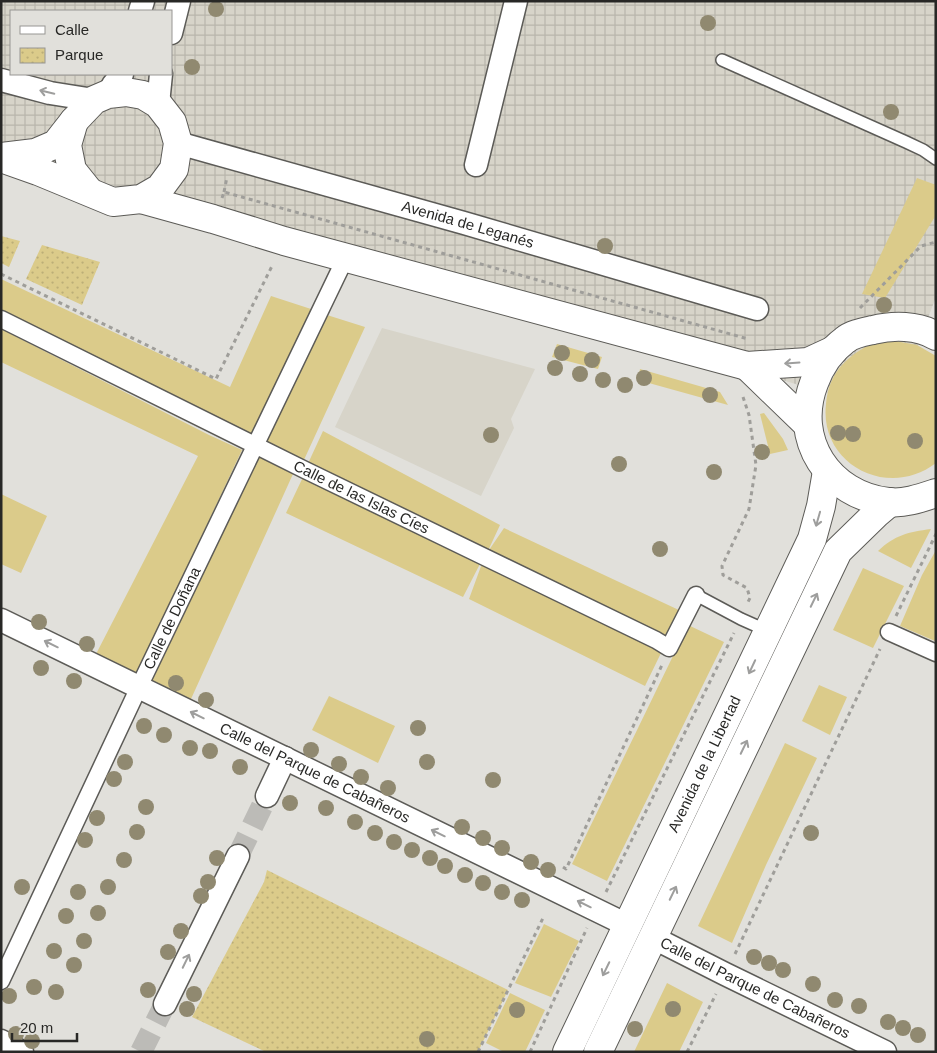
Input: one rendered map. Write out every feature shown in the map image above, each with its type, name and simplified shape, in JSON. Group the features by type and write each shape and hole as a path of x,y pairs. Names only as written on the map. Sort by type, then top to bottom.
{"street":[{"path":"172,29 179,1"},
{"path":"476,165 516,1"},
{"path":"158,104 161,75"},
{"path":"1,80 50,93 108,89 143,95 158,104 172,122 178,143 174,169 160,188 140,199"},
{"path":"1,158 35,153 56,144 74,121 108,89"},
{"path":"74,121 67,146 72,170 88,190"},
{"name":"Avenida de Leganés","path":"178,143 757,308"},
{"path":"1,158 88,190 113,202 140,199 346,257 751,354 808,362 834,350"},
{"path":"174,169 191,198 213,219"},
{"name":"Calle de Doñana","path":"1,981 254,445 346,257"},
{"path":"936,315 930,320 924,332 885,327 846,339 834,350 819,369 809,396 807,424 811,441 818,457 827,471 845,487 866,498 890,502 915,500 936,493"},
{"name":"Calle de las Islas Cíes","path":"1,319 669,648"},
{"path":"751,354 807,424"},
{"name":"Avenida de la Libertad","path":"567,1052 812,539 822,506 827,471"},
{"name":"Avenida de la Libertad","path":"598,1052 838,551 890,502"},
{"path":"669,648 696,594"},
{"name":"Calle del Parque de Cabañeros","path":"1,620 628,925"},
{"path":"889,632 936,654"},
{"path":"267,796 286,758"},
{"path":"165,1004 238,856"},
{"name":"Calle del Parque de Cabañeros","path":"652,937 885,1052"},
{"path":"1,1042 22,1052"}],"lane":[{"path":"722,60 915,146 936,160"},
{"path":"696,594 741,619 768,631"}],"path":[{"path":"213,219 224,192 726,332 751,354 739,387 749,416 756,465 748,509 722,566 723,575 747,588 750,598 596,910 530,1052"},
{"path":"1,274 216,379 284,241"},
{"path":"858,310 921,246 936,242"},
{"path":"687,1052 936,534"},
{"path":"557,864 566,869 669,648"},
{"path":"478,1052 544,916"}],"shaded area":[{"path":"1,1 936,1 936,297 892,412 114,186 1,160"},
{"path":"382,328 535,369 511,419 514,428 481,496 335,427"}],"green space":[{"path":"917,178 936,185 936,215 885,298 862,294"},
{"path":"1,236 20,241 9,267 1,263"},
{"path":"42,245 100,262 82,305 26,279"},
{"path":"1,279 230,387 271,296 311,309 275,403 250,434 1,313"},
{"path":"327,315 365,327 303,462 263,442"},
{"path":"1,329 242,450 136,676 95,656 198,456 1,362"},
{"path":"895,341 917,345 936,356 936,463 917,474 898,478 878,476 860,470 845,459 833,444 827,425 826,404 831,382 840,367 847,360 872,344"},
{"path":"557,344 602,357 598,369 552,357"},
{"path":"640,369 720,392 728,405 638,380"},
{"path":"764,413 783,439 788,450 770,454 760,414"},
{"path":"323,431 500,525 487,553 504,528 681,611 668,639 499,566 661,653 645,686 469,599 484,558 305,470"},
{"path":"259,457 293,474 191,699 152,681"},
{"path":"303,477 481,562 463,597 286,513"},
{"path":"1,494 47,516 21,573 1,564"},
{"path":"931,529 911,568 878,551 890,541 902,535"},
{"path":"936,550 935,641 900,626 922,575"},
{"path":"863,568 904,586 873,648 833,630"},
{"path":"688,625 724,642 607,881 572,864"},
{"path":"819,685 847,697 830,735 802,721"},
{"path":"329,696 395,726 378,763 312,730"},
{"path":"785,743 817,758 766,865 732,943 698,926"},
{"path":"267,870 508,990 478,1052 266,1052 192,1017 264,882"},
{"path":"544,924 579,941 551,997 515,983"},
{"path":"667,983 703,1002 679,1052 634,1052"},
{"path":"510,993 545,1010 525,1052 504,1052 486,1043"}],"tunnel":[{"path":"238,856 267,796"},
{"path":"141,1052 165,1004"}]}
